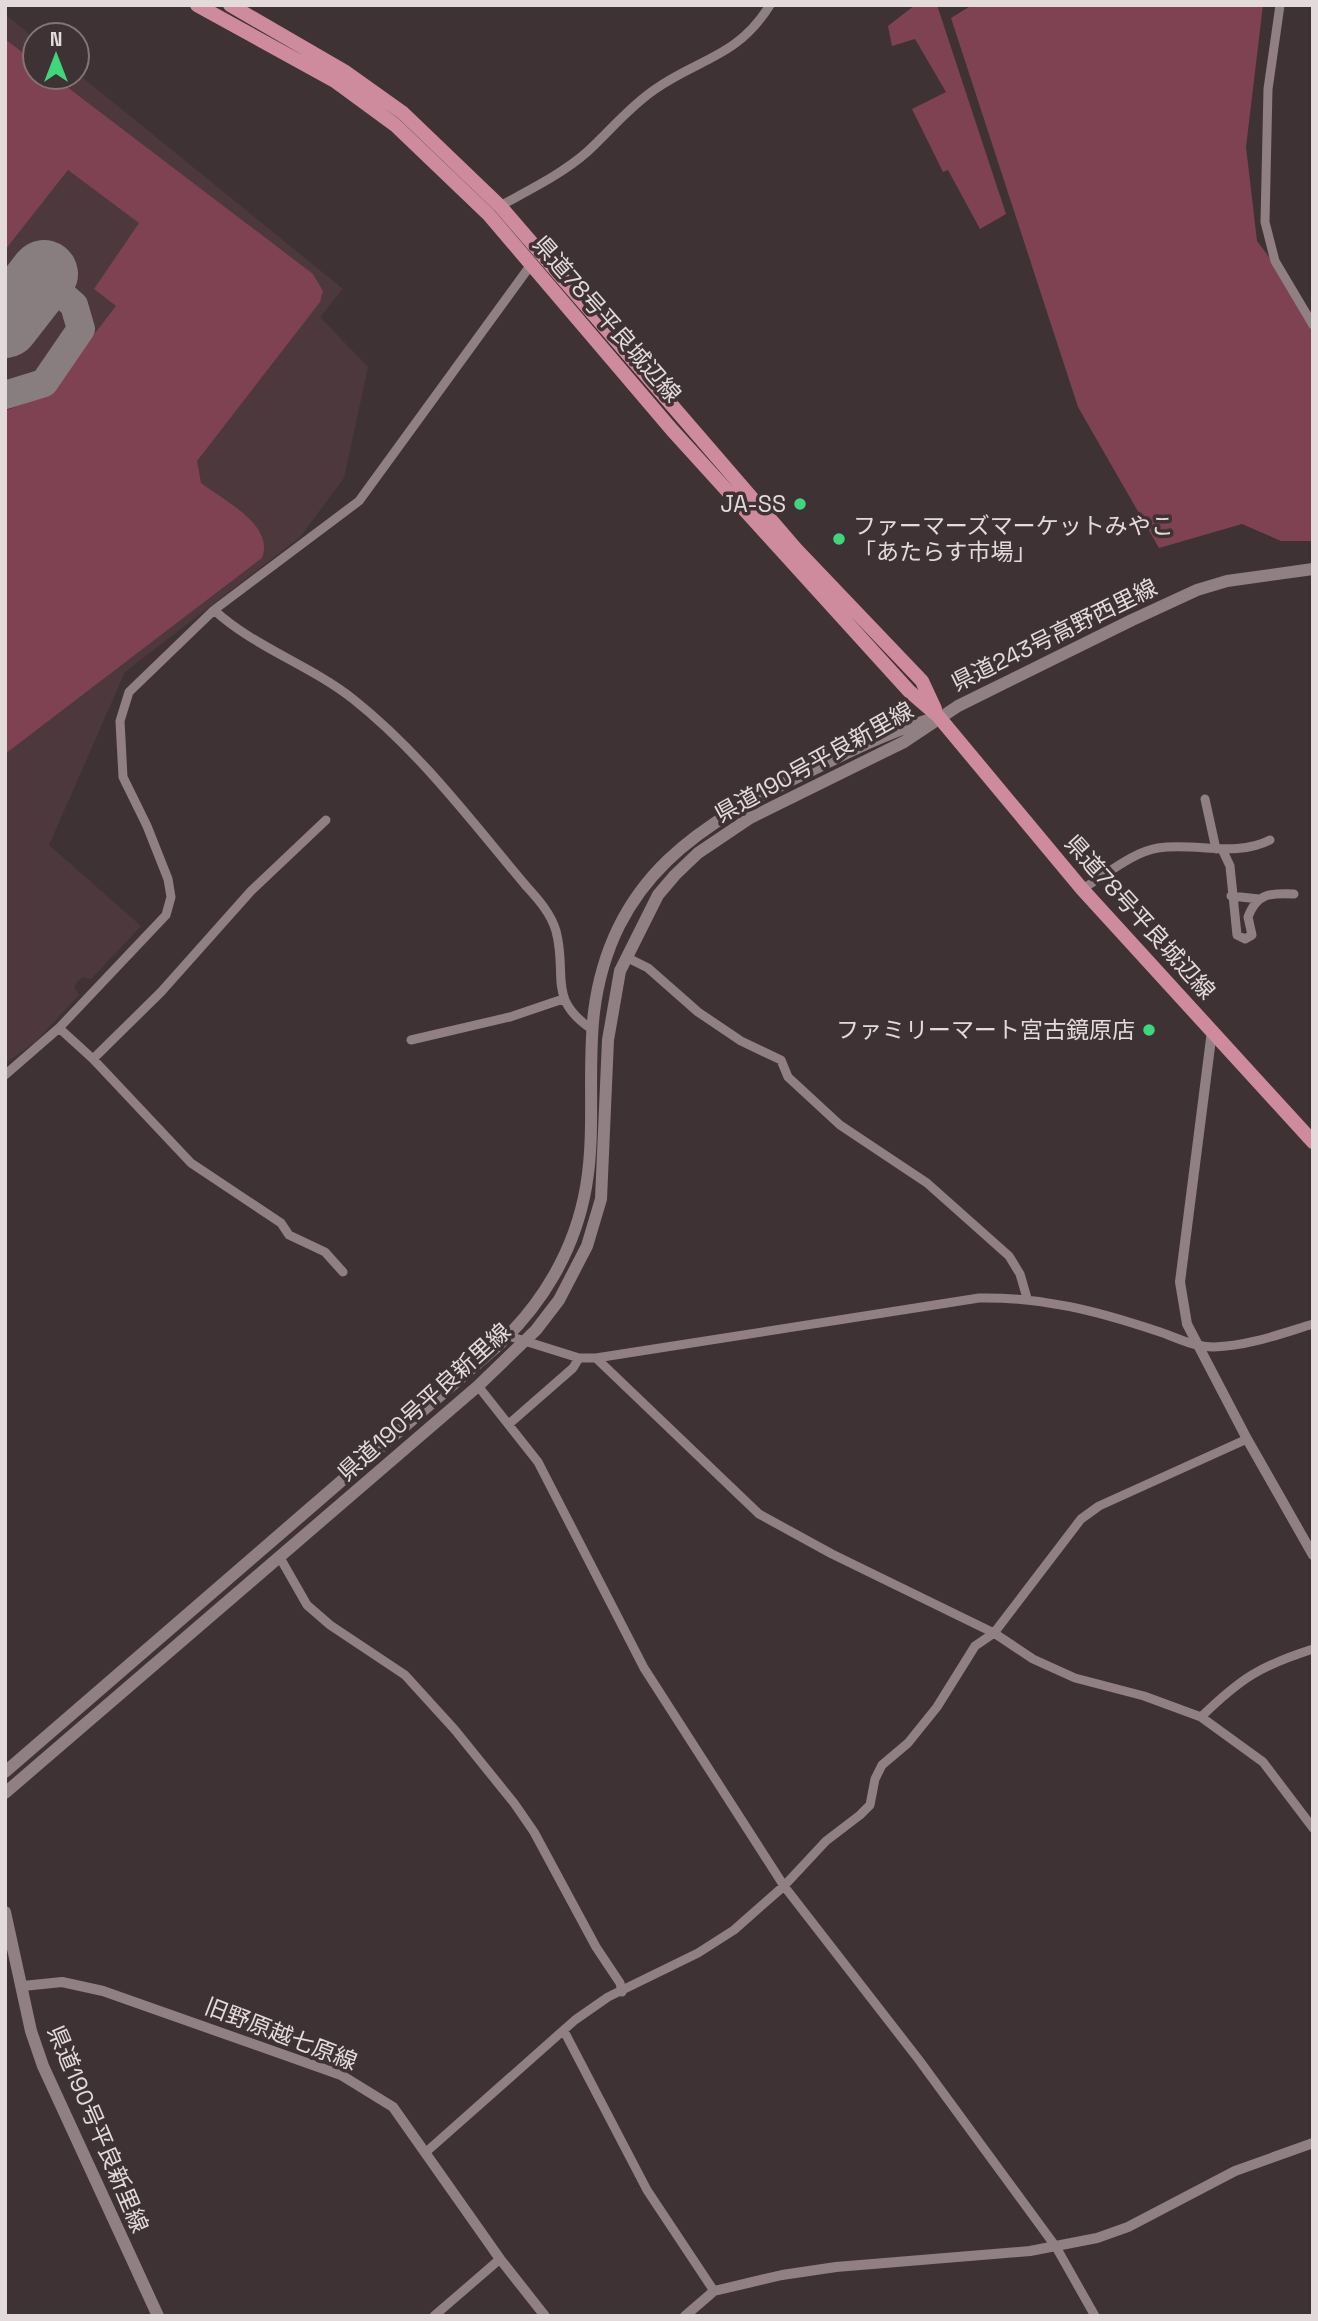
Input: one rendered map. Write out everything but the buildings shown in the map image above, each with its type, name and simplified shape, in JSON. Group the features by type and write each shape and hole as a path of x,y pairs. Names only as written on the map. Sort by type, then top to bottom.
{"main road":[{"name":"県道78号平良城辺線","path":"197,5 335,80 395,125 489,215 672,430 909,691 938,716 1082,889 1313,1142"},
{"name":"県道78号平良城辺線","path":"230,5 344,71 403,113 500,206 796,549 922,681 938,716"},
{"name":"県道243号高野西里線","path":"938,716 1016,675 1197,590 1250,576 1313,569"},
{"name":"県道190号平良新里線","path":"5,1793 478,1387 524,1342 559,1300 579,1266 601,1199 610,1016 625,957 658,895 698,853 750,818 904,742 938,716"},
{"name":"県道190号平良新里線","path":"5,1772 509,1336 548,1286 568,1250 578,1217 589,1160 593,1030 603,970 614,936 631,904 680,847 707,826 776,787 893,731 938,716"},
{"name":"県道190号平良新里線","path":"5,1912 31,2031 43,2066 158,2316"}],"street":[{"path":"500,206 569,166 587,151 620,115 657,88 729,51 770,5"},
{"path":"1280,5 1268,101 1265,222 1275,261 1313,325"},
{"path":"5,1075 59,1028 166,915 171,897 168,879 147,826 123,777 120,721 129,692 214,610 359,500 530,265"},
{"path":"214,610 232,627 302,664 353,699 405,745 447,789 544,907 556,931 563,999 572,1017 593,1030"},
{"path":"1205,799 1219,849 1230,866 1237,935 1245,939 1252,935 1248,918 1259,898 1267,893 1294,894"},
{"path":"93,1059 161,992 251,891 326,820"},
{"path":"1082,889 1140,854 1158,848 1253,849 1270,840"},
{"path":"1231,896 1259,898"},
{"path":"625,957 648,968 698,1012 741,1041 781,1059 788,1077 840,1125 927,1183 1009,1256 1020,1274 1027,1298"},
{"path":"411,1040 510,1017 563,999"},
{"path":"59,1028 93,1059 191,1163 281,1223 289,1235 325,1252 343,1272"},
{"path":"1212,1031 1180,1282 1187,1324 1196,1346 1313,1555"},
{"path":"509,1336 579,1358 596,1358 979,1298 1052,1301 1158,1331 1196,1346 1244,1344 1313,1324"},
{"path":"510,1423 573,1368 579,1358"},
{"path":"596,1358 759,1514 832,1555 995,1633 1032,1659 1075,1678 1144,1696 1201,1717 1263,1762 1313,1828"},
{"path":"478,1387 510,1423 538,1462 644,1668 784,1886 919,2060 1056,2247 1095,2316"},
{"path":"425,2153 586,2012 716,1943 784,1886 826,1841 870,1805 875,1779 883,1765 908,1743 937,1707 975,1646 995,1633 1081,1519 1110,1501 1247,1439"},
{"path":"279,1556 307,1605 330,1625 405,1675 455,1730 514,1803 534,1832 596,1947 620,1983 622,1992"},
{"path":"1201,1717 1246,1676 1268,1664 1313,1649"},
{"name":"旧野原越七原線","path":"23,1986 62,1982 103,1991 341,2075 393,2107 500,2259 545,2316"},
{"path":"564,2031 647,2190 714,2291"},
{"path":"685,2316 714,2291 836,2267 1056,2247 1128,2227 1235,2171 1313,2143"},
{"path":"434,2316 500,2259"}],"shaded area":[{"path":"915,5 937,5 1006,214 980,229 948,170 943,172 912,109 946,92 915,39 892,46 888,26"},
{"path":"972,5 1263,5 1246,147 1257,241 1313,315 1313,541 1281,541 1242,524 1159,548 1078,407 951,18"},
{"path":"5,14 21,27 21,91 91,91 91,84 343,289 320,317 368,367 344,478 300,537 125,672 49,845 141,926 91,979 82,977 74,986 79,995 36,1041 5,1064"},
{"path":"5,39 21,51 21,91 72,91 313,274 323,291 320,302 197,461 201,483 245,514 254,524 264,546 262,558 5,754 5,411 47,395 116,306 94,289 139,223 68,170 5,250"}],"taxiway":[{"path":"5,395 44,383 81,329 74,305 59,292 27,296"}],"runway":[{"path":"5,324 44,274"}],"place":[{"name":"JA-SS","path":"800,504"},
{"name":"ファーマーズマーケットみやこ 「あたらす市場」","path":"839,539"},
{"name":"ファミリーマート宮古鏡原店","path":"1149,1030"}]}
